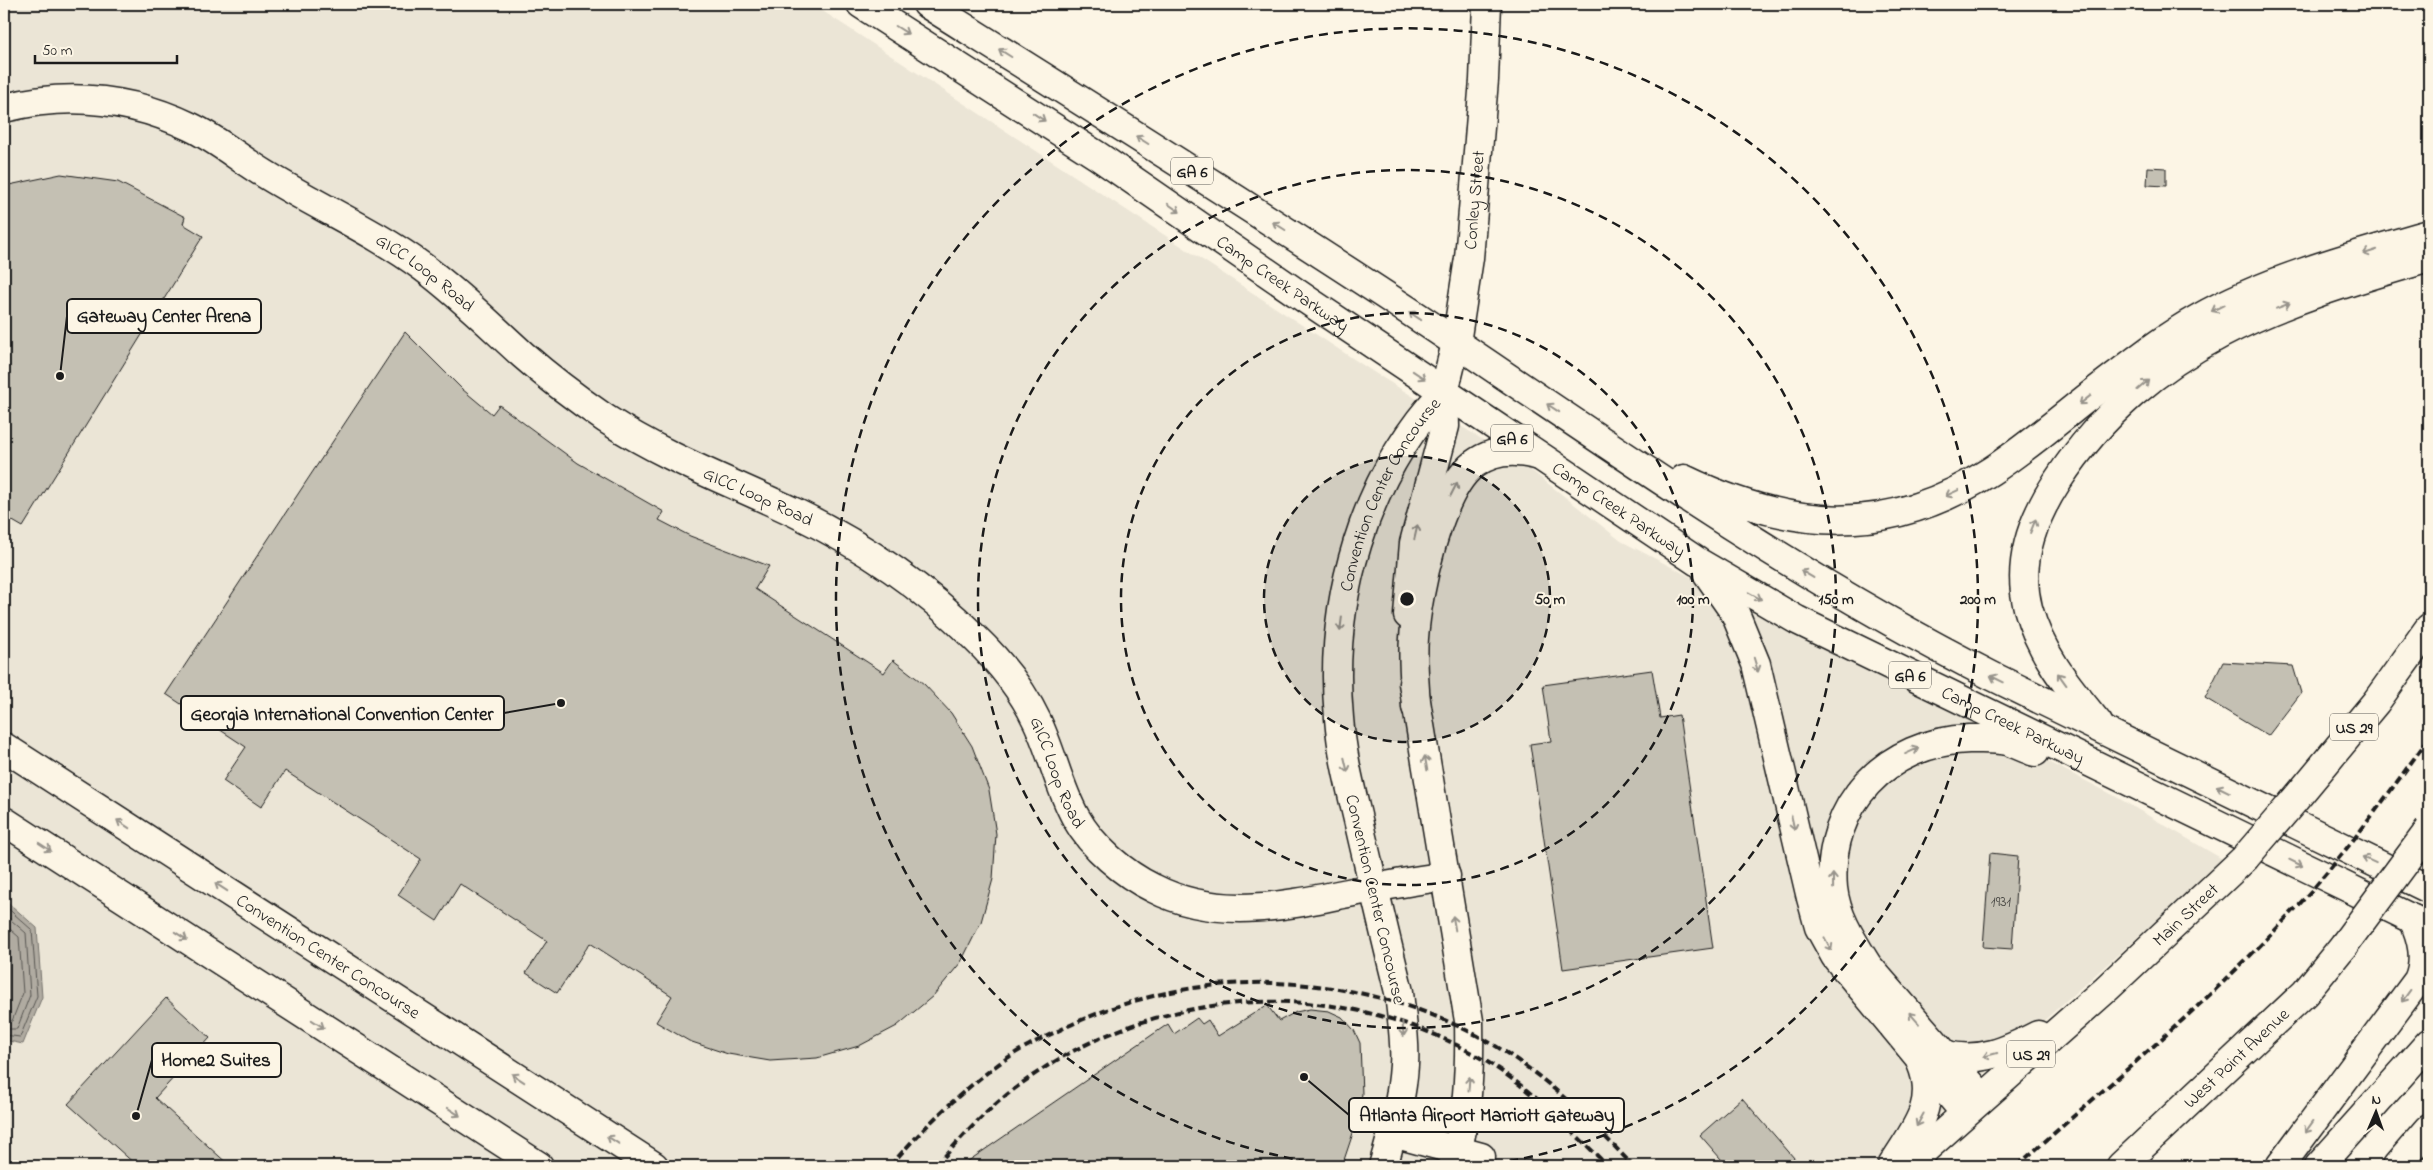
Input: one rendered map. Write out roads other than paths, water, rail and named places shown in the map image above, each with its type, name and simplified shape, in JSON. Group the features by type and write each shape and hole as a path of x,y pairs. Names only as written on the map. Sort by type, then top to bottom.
{"main road":[{"name":"Camp Creek Parkway","path":"861,4 1098,156 1444,392 1698,562 1797,620 2421,923"},
{"name":"Camp Creek Parkway","path":"927,4 1314,248 1749,538 1873,613 1960,660 2429,889"},
{"name":"Conley Street","path":"1444,392 1456,343 1473,221 1487,4"},
{"name":"GICC Loop Road","path":"4,108 33,100 67,98 115,101 153,111 192,127 294,191 382,239 423,267 459,296 527,359 606,419 696,469 811,520 881,562 946,611 1000,664 1021,692 1037,720 1077,821 1108,856 1130,874 1153,888 1181,900 1212,907 1246,909 1280,906 1374,887 1446,876"},
{"path":"1594,435 1706,490 1746,506 1781,515 1815,520 1852,520 1890,515 1925,505 1991,471 2164,340 2199,318 2236,299 2281,281 2429,234"},
{"path":"2104,730 2061,677 2045,653 2027,607 2025,564 2031,530 2045,499 2066,468 2094,433 2143,384 2175,360 2210,338 2246,320 2289,304 2429,258"},
{"name":"Convention Center Concourse","path":"1444,392 1444,426 1414,543 1410,574 1409,641 1416,706 1469,1021 1470,1065 1464,1158"},
{"name":"Convention Center Concourse","path":"1383,1166 1393,1134 1404,1064 1403,1029 1398,992 1343,754 1337,680 1343,604 1364,525 1379,490 1424,414 1444,392"},
{"path":"1416,706 1414,640 1417,609 1431,549 1451,496 1460,478 1473,465 1490,455 1520,451 1540,456"},
{"path":"1698,562 1735,613 1756,664 1811,898 1820,927 1835,956 1853,981 1919,1057 1973,1105"},
{"name":"Main Street","path":"1906,1166 2080,1011 2244,859 2376,702 2429,628"},
{"path":"1973,1105 1946,1055 1868,966 1843,925 1833,888 1833,870 1838,835 1854,799 1869,780 1896,759 1913,750 1952,740 2006,741 2088,773 2126,781"},
{"name":"Convention Center Concourse","path":"4,747 654,1166"},
{"path":"4,821 539,1166"},
{"name":"West Point Avenue","path":"2120,1166 2305,993 2344,945 2429,830"},
{"path":"2280,1166 2418,980 2422,967 2421,923"},
{"path":"1946,1055 1970,1059 1986,1057 2012,1048 2080,1011"},
{"path":"2319,1166 2429,1043"},
{"path":"1892,1166 1926,1107 1929,1091 1926,1074 1919,1057"},
{"path":"2397,1166 2429,1129"},
{"path":"1393,1134 1464,1158"}],"water":[{"path":"4,899 37,928 42,997 23,1044 4,1040"}],"railway":[{"path":"2017,1166 2169,1032 2278,927 2343,853 2429,738"},
{"path":"890,1166 940,1113 967,1089 1011,1055 1052,1034 1113,1008 1167,993 1223,985 1279,983 1335,988 1390,1001 1443,1019 1494,1045 1550,1085 1633,1166"},
{"path":"936,1166 1002,1098 1066,1055 1123,1029 1183,1011 1244,1003 1306,1003 1368,1013 1427,1032 1484,1060 1518,1083 1608,1166"}],"place":[{"name":"Gateway Center Arena","path":"60,376"},
{"name":"Georgia International Convention Center","path":"561,703"},
{"name":"Atlanta Airport Marriott Gateway","path":"1304,1077"},
{"name":"Home2 Suites","path":"136,1116"}]}
